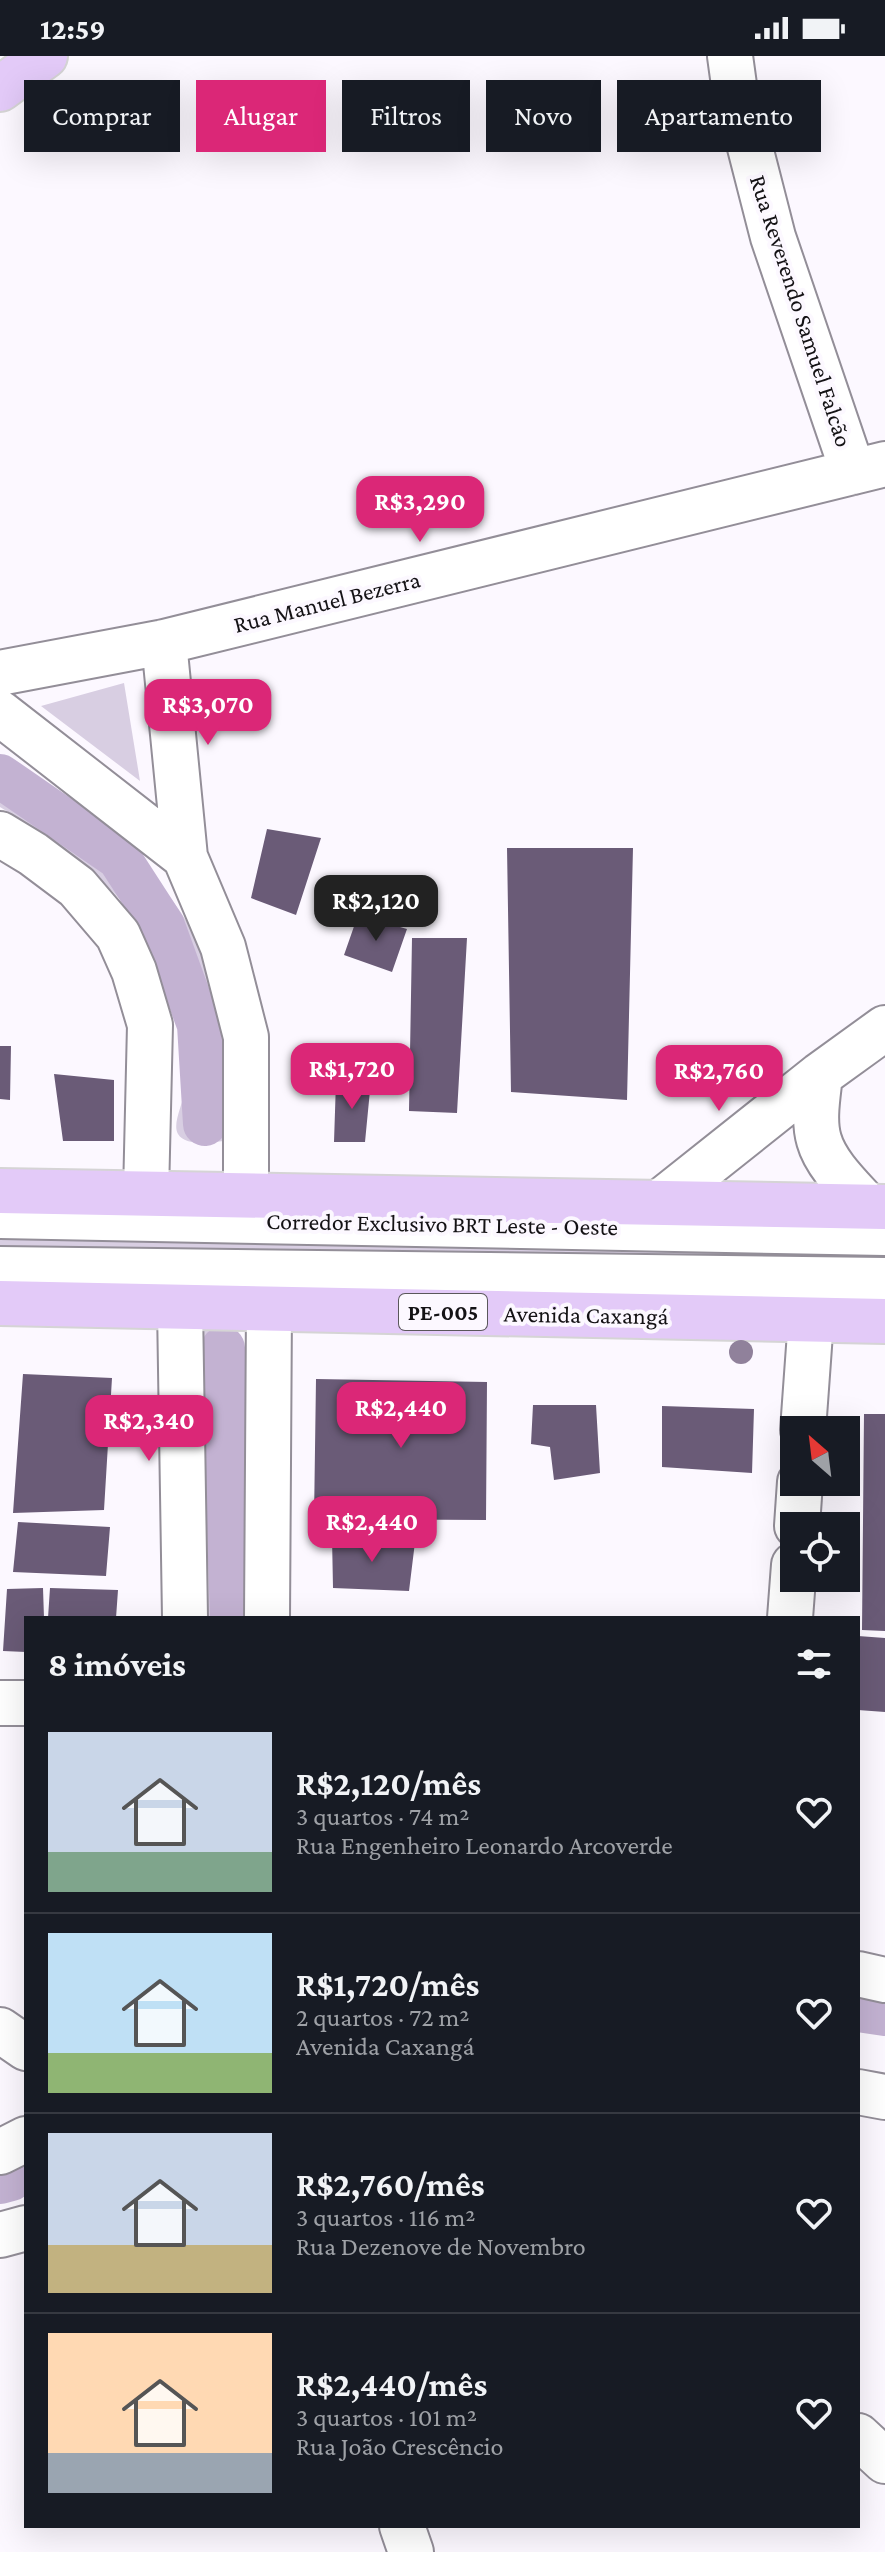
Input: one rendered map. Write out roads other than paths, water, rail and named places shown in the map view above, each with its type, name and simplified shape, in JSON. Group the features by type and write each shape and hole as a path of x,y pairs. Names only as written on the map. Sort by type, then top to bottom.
{"main road":[{"path":"0,89 45,56"},
{"path":"0,1191 659,1203 879,1216"},
{"name":"Avenida Caxangá","path":"0,1303 885,1321"}],"street":[{"name":"Rua Reverendo Samuel Falcão","path":"730,56 734,85 773,237 869,468"},
{"name":"Rua Manuel Bezerra","path":"0,673 164,642 869,468"},
{"path":"164,642 185,857 223,947 246,1037 246,1195"},
{"path":"0,713 185,857"},
{"path":"0,834 77,887 118,935 134,971 150,1025 146,1194"},
{"path":"659,1203 820,1075 885,1028"},
{"path":"820,1075 817,1104 819,1140 839,1175 879,1216"},
{"name":"Corredor Exclusivo BRT Leste - Oeste","path":"0,1216 879,1216"},
{"name":"Corredor Exclusivo BRT Leste - Oeste","path":"0,1269 885,1280"},
{"path":"180,1307 185,1616"},
{"path":"267,1616 269,1308"},
{"path":"804,1416 811,1319"},
{"path":"790,1616 792,1592"},
{"path":"0,1703 24,1703"},
{"path":"860,1974 885,1980"},
{"path":"0,2030 24,2047"},
{"path":"860,2092 885,2097"},
{"path":"0,2152 24,2140"},
{"path":"0,2235 24,2229"},
{"path":"860,2438 885,2461"},
{"path":"403,2528 411,2552"}],"waterway":[{"path":"0,776 119,858 163,926 199,1025 205,1124"},
{"path":"223,1348 232,1616"},
{"path":"860,2010 885,2014"},
{"path":"0,2182 11,2179"}]}
